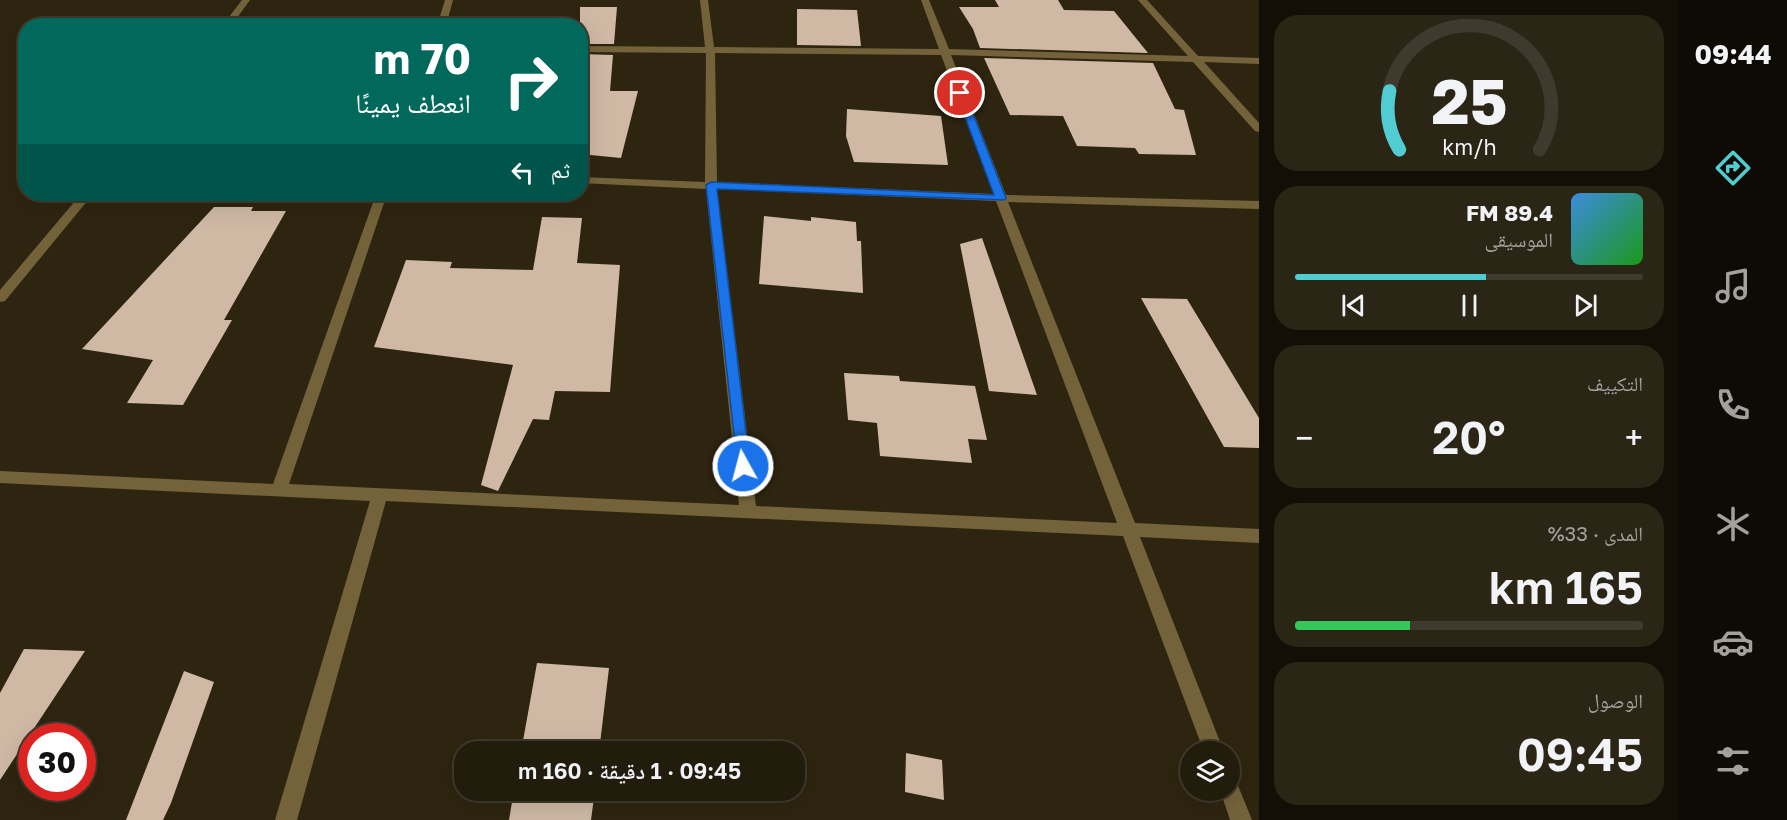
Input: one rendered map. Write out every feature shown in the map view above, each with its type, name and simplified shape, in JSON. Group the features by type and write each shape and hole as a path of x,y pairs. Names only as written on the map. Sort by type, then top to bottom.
{"street":[{"path":"232,18 246,0"},
{"path":"443,18 449,0"},
{"path":"705,0 710,50 711,185 748,512"},
{"path":"925,0 1210,741"},
{"path":"1142,0 1259,129"},
{"path":"588,49 944,52 1259,61"},
{"path":"588,180 1001,198 1259,205"},
{"path":"0,298 81,201"},
{"path":"279,490 380,201"},
{"path":"0,477 1259,536"},
{"path":"286,820 380,495"},
{"path":"1234,801 1241,820"}],"building":[{"path":"995,0 1058,0 1064,10 1114,11 1148,53 980,48 973,29 959,7 999,7"},
{"path":"580,7 617,7 614,44 588,44 588,18 580,18"},
{"path":"797,9 857,10 861,46 797,45"},
{"path":"588,54 613,55 610,91 638,91 621,158 588,155"},
{"path":"984,58 1153,63 1175,109 1184,110 1196,155 1139,154 1135,148 1077,146 1063,116 1010,115"},
{"path":"847,109 941,116 948,165 854,162 846,136"},
{"path":"214,207 253,207 251,211 286,211 224,320 232,320 183,405 127,403 153,360 82,349"},
{"path":"764,216 811,221 811,217 856,222 857,241 861,241 863,293 759,284"},
{"path":"542,217 582,218 577,263 620,265 610,392 555,391 549,420 533,419 498,491 481,485 513,365 374,347 406,260 452,262 450,268 533,270"},
{"path":"982,238 1037,395 989,391 960,244"},
{"path":"1141,298 1187,299 1259,418 1259,448 1224,447"},
{"path":"844,373 899,376 900,381 975,386 987,440 968,439 972,463 880,456 877,423 848,420"},
{"path":"24,649 85,651 38,723 18,723 18,753 0,780 0,693"},
{"path":"537,663 609,668 600,741 523,741"},
{"path":"184,671 214,682 171,803 163,820 126,820"},
{"path":"906,753 942,760 944,800 905,792"},
{"path":"512,801 594,801 591,820 509,820"}],"route":[{"path":"743,466 711,185 1001,198 960,93"}]}
